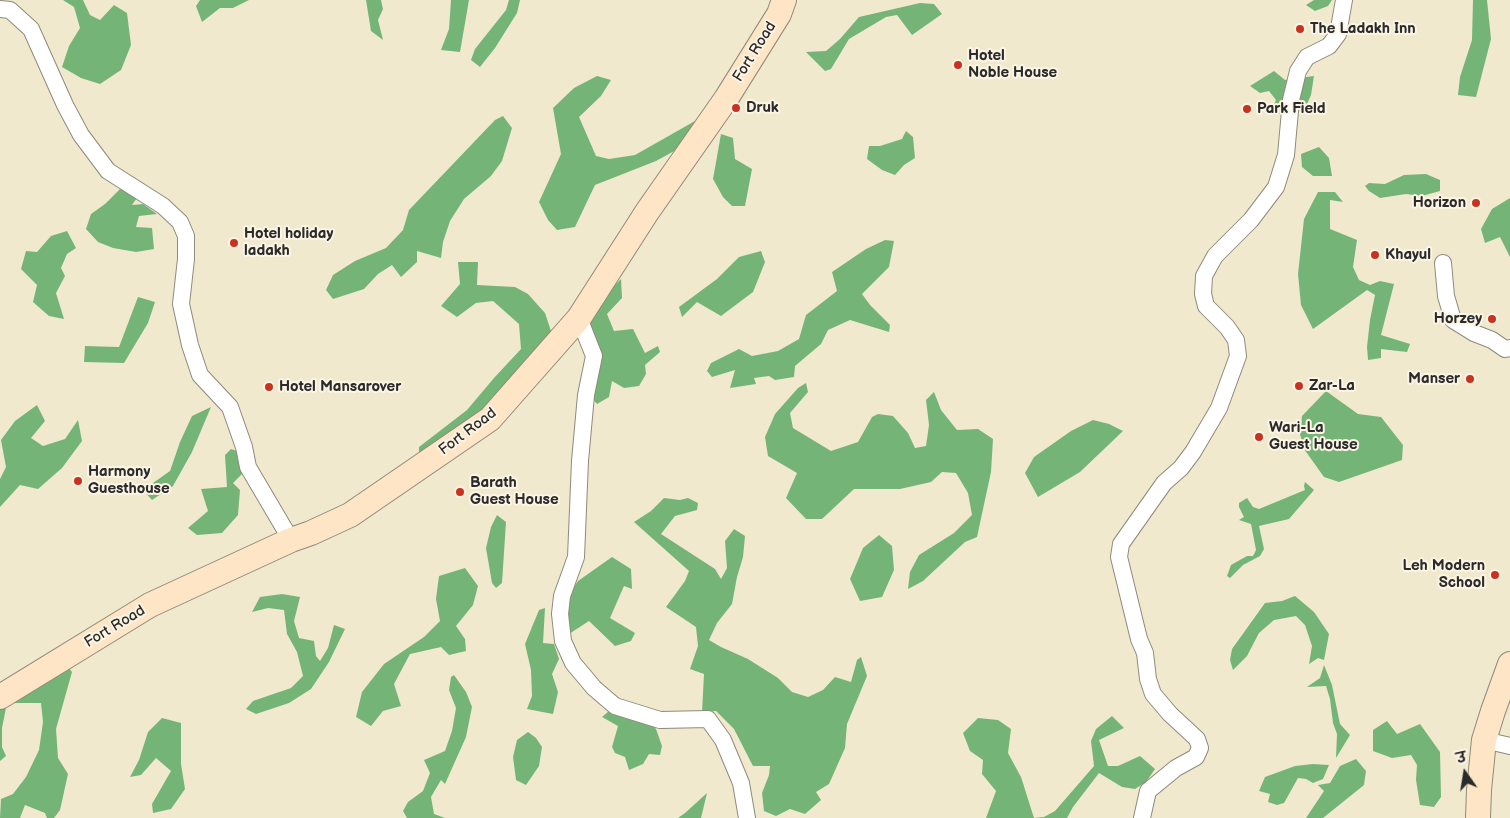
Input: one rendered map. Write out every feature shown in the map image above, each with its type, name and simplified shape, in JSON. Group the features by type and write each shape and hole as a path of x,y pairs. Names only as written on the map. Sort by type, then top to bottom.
{"street":[{"name":"Fort Road","path":"0,697 150,605 291,540 350,516 490,419 579,318 646,212 726,99 778,14 784,0"},
{"path":"1142,818 1148,791 1176,768 1196,757 1200,748 1197,739 1170,714 1153,694 1148,680 1145,653 1139,639 1119,557 1121,544 1164,483 1181,468 1193,452 1219,408 1238,356 1236,340 1227,327 1206,306 1202,294 1204,276 1215,256 1251,220 1276,187 1286,155 1291,100 1298,71 1307,57 1329,46 1338,34 1344,0"},
{"path":"0,9 10,10 31,29 81,135 108,171 163,206 180,222 186,236 186,259 181,304 190,345 200,376 230,406 244,446 248,467 291,540"},
{"path":"1443,263 1446,296 1453,320 1505,349 1510,348"},
{"path":"579,318 594,356 586,395 583,423 576,557 562,596 560,614 563,641 574,663 594,688 615,706 660,720 708,719 722,740 741,783 747,818"},
{"path":"1478,818 1484,740 1510,664"},
{"path":"1484,740 1510,746"}],"green space":[{"path":"63,0 83,0 90,15 100,20 114,5 127,13 131,45 121,70 100,84 81,78 62,67 69,46 80,28 74,7"},
{"path":"200,0 249,0 233,8 220,8 202,22 196,6"},
{"path":"366,0 381,0 383,9 378,20 383,40 371,31"},
{"path":"451,0 469,0 460,52 441,50 449,29"},
{"path":"509,0 520,0 517,13 495,48 480,67 471,60 475,49 506,10"},
{"path":"1314,0 1332,0 1328,6 1315,11 1306,5"},
{"path":"1473,0 1487,0 1491,39 1476,97 1458,95 1460,77 1472,40"},
{"path":"920,3 934,4 942,14 912,35 897,15 886,17 849,39 831,69 825,71 806,52 826,51 840,39 859,17"},
{"path":"1274,71 1285,80 1314,76 1311,95 1304,111 1269,115 1276,100 1269,91 1260,93 1250,86"},
{"path":"597,76 611,80 601,96 579,117 596,156 609,159 635,155 695,121 687,144 656,161 595,185 575,227 557,230 548,220 539,202 561,154 553,108 574,88"},
{"path":"503,116 512,128 502,161 491,176 464,199 450,221 443,242 441,258 417,251 417,262 401,277 392,265 378,274 364,289 333,299 326,290 333,275 355,261 386,248 403,230 409,210 495,120"},
{"path":"906,131 913,137 915,158 904,165 895,175 882,170 867,159 869,146 880,146 902,139"},
{"path":"721,134 733,138 735,159 752,169 745,206 732,206 723,197 713,179"},
{"path":"1319,147 1329,158 1332,176 1313,176 1302,167 1301,154"},
{"path":"1426,174 1440,180 1440,191 1422,196 1406,194 1380,198 1365,186 1369,183 1385,184 1404,175"},
{"path":"120,189 139,195 132,205 143,204 157,214 139,216 136,227 152,228 154,249 136,252 113,248 98,242 86,229 91,214 105,204"},
{"path":"1318,192 1335,192 1343,202 1330,200 1330,229 1357,240 1353,267 1359,280 1370,285 1380,281 1394,284 1381,335 1410,344 1407,352 1381,349 1381,358 1368,360 1367,347 1375,295 1367,290 1313,329 1301,305 1298,274 1304,219"},
{"path":"1510,198 1510,257 1500,237 1485,243 1481,229 1492,209"},
{"path":"67,231 76,248 67,254 61,268 65,276 56,293 64,319 49,316 33,302 37,285 21,269 26,251 37,252 51,236"},
{"path":"885,240 894,241 889,267 862,294 890,325 889,332 850,320 828,330 821,344 795,366 794,377 775,380 769,376 754,378 756,384 730,388 735,370 712,377 707,371 711,363 739,349 752,356 778,351 799,339 806,315 837,291 832,272 866,249"},
{"path":"761,251 765,262 753,292 721,316 697,302 682,317 679,307 717,279 739,257"},
{"path":"458,262 478,262 477,285 515,287 528,294 545,313 552,334 493,402 469,422 419,456 419,447 467,410 521,349 519,324 493,301 476,303 457,317 441,306 460,284"},
{"path":"621,279 622,298 607,314 614,331 633,329 645,353 658,346 660,352 645,365 646,374 639,386 624,388 612,381 609,397 597,404 591,397 588,325 600,300"},
{"path":"138,297 155,302 148,323 124,363 84,362 85,346 119,347"},
{"path":"806,383 808,392 790,413 793,428 831,451 858,442 872,417 878,414 893,416 908,433 915,448 926,446 929,425 926,400 934,392 941,410 957,430 978,429 993,439 991,472 977,537 965,542 923,581 908,589 910,572 919,555 954,533 972,515 968,493 956,473 942,472 931,482 900,489 854,489 822,519 806,519 786,498 797,473 768,456 765,437 775,414 798,388"},
{"path":"1326,391 1358,414 1381,417 1403,445 1402,460 1339,482 1324,477 1304,449 1300,434 1302,416"},
{"path":"37,405 45,421 31,438 43,446 65,439 78,420 82,441 62,468 38,489 20,485 0,507 0,479 6,467 1,440 15,421"},
{"path":"211,407 192,452 173,486 152,500 143,490 170,471 192,416"},
{"path":"1093,420 1109,424 1123,431 1080,472 1038,497 1025,473 1034,457 1071,431"},
{"path":"231,449 240,452 244,472 233,483 240,490 238,515 222,533 197,535 188,528 208,511 201,489 227,487 225,455"},
{"path":"1305,482 1314,490 1289,519 1259,526 1264,549 1260,556 1243,565 1230,578 1227,576 1231,565 1247,556 1253,556 1256,550 1251,524 1239,520 1244,517 1239,503 1247,498 1253,507 1259,509 1305,490"},
{"path":"664,498 680,500 688,498 698,503 697,510 675,516 661,534 715,569 721,579 727,568 725,541 734,529 745,536 743,557 732,604 717,623 709,640 748,659 778,678 792,692 808,697 823,690 835,677 851,682 857,660 861,657 867,676 847,724 845,748 829,784 816,792 821,800 805,814 790,809 776,816 764,811 762,793 769,775 770,766 753,766 734,729 716,711 702,712 704,674 690,669 698,646 696,627 666,607 685,581 689,571 634,522 651,511"},
{"path":"497,515 506,522 502,583 496,588 492,583 486,548 491,527"},
{"path":"879,535 892,546 894,570 882,597 860,601 850,579 863,548"},
{"path":"612,557 631,569 632,589 624,586 610,618 635,633 631,641 615,646 589,621 569,634 567,597 578,581"},
{"path":"465,568 478,586 473,605 456,626 465,639 466,651 449,655 441,647 410,654 394,684 401,706 383,711 371,726 356,717 362,692 384,664 424,637 440,621 436,599 439,576"},
{"path":"282,594 300,597 294,621 299,638 314,641 316,656 320,661 328,648 334,625 345,629 329,662 311,689 289,703 256,714 246,709 253,701 291,688 303,676 297,652 287,634 284,610 268,608 252,612 260,597"},
{"path":"1295,596 1314,612 1329,634 1324,660 1318,658 1309,664 1312,646 1305,625 1296,616 1274,620 1259,633 1247,656 1233,670 1230,660 1232,649 1265,603 1282,601"},
{"path":"545,608 543,643 554,644 559,659 552,674 558,692 553,714 527,709 532,696 531,670 525,644 539,610"},
{"path":"66,664 72,672 56,729 58,758 68,774 60,810 54,818 47,818 45,813 25,805 20,818 0,818 1,799 13,794 26,777 39,750 43,722 41,703 7,703 2,728 2,747 6,756 0,761 0,703"},
{"path":"1324,665 1332,685 1340,724 1350,735 1336,758 1337,734 1326,686 1307,687 1320,678"},
{"path":"454,675 466,692 472,707 466,737 445,784 441,780 431,797 434,814 445,818 407,818 403,811 408,802 423,791 430,773 424,760 445,751 452,731 456,708 449,690 451,677"},
{"path":"609,711 652,724 656,729 662,746 660,755 649,754 643,764 629,770 625,757 615,753 612,747 618,726 602,717"},
{"path":"1112,716 1124,728 1099,740 1108,766 1118,766 1140,756 1155,769 1146,782 1135,789 1122,787 1099,773 1067,818 1034,818 1044,817 1055,811 1094,766 1091,741 1096,729"},
{"path":"162,718 181,723 181,764 185,789 171,809 153,813 152,804 171,771 156,758 141,775 130,777 139,760 148,732"},
{"path":"978,718 998,720 1011,729 1008,753 1021,777 1034,818 986,818 996,791 982,774 983,760 970,751 963,733"},
{"path":"1387,721 1397,734 1420,724 1440,752 1441,797 1434,807 1420,805 1416,780 1417,765 1411,755 1392,758 1373,751 1373,730"},
{"path":"528,732 536,738 542,747 539,766 526,785 516,780 513,757 517,740"},
{"path":"1356,759 1366,771 1364,785 1323,818 1306,818 1324,791 1318,785 1330,783 1340,766"},
{"path":"1329,765 1323,779 1313,783 1306,779 1298,778 1284,803 1277,805 1268,802 1270,794 1259,791 1265,777 1295,766"},
{"path":"707,793 701,818 678,818 685,813"}],"place":[{"name":"The Ladakh Inn","path":"1300,29"},
{"name":"Hotel Noble House","path":"958,65"},
{"name":"Druk","path":"736,108"},
{"name":"Park Field","path":"1247,109"},
{"name":"Horizon","path":"1476,203"},
{"name":"Hotel holiday ladakh","path":"234,243"},
{"name":"Khayul","path":"1375,255"},
{"name":"Horzey","path":"1492,319"},
{"name":"Manser","path":"1470,379"},
{"name":"Zar-La","path":"1299,386"},
{"name":"Hotel Mansarover","path":"269,387"},
{"name":"Wari-La Guest House","path":"1259,437"},
{"name":"Harmony Guesthouse","path":"78,481"},
{"name":"Barath Guest House","path":"460,492"},
{"name":"Leh Modern School","path":"1495,575"}]}
